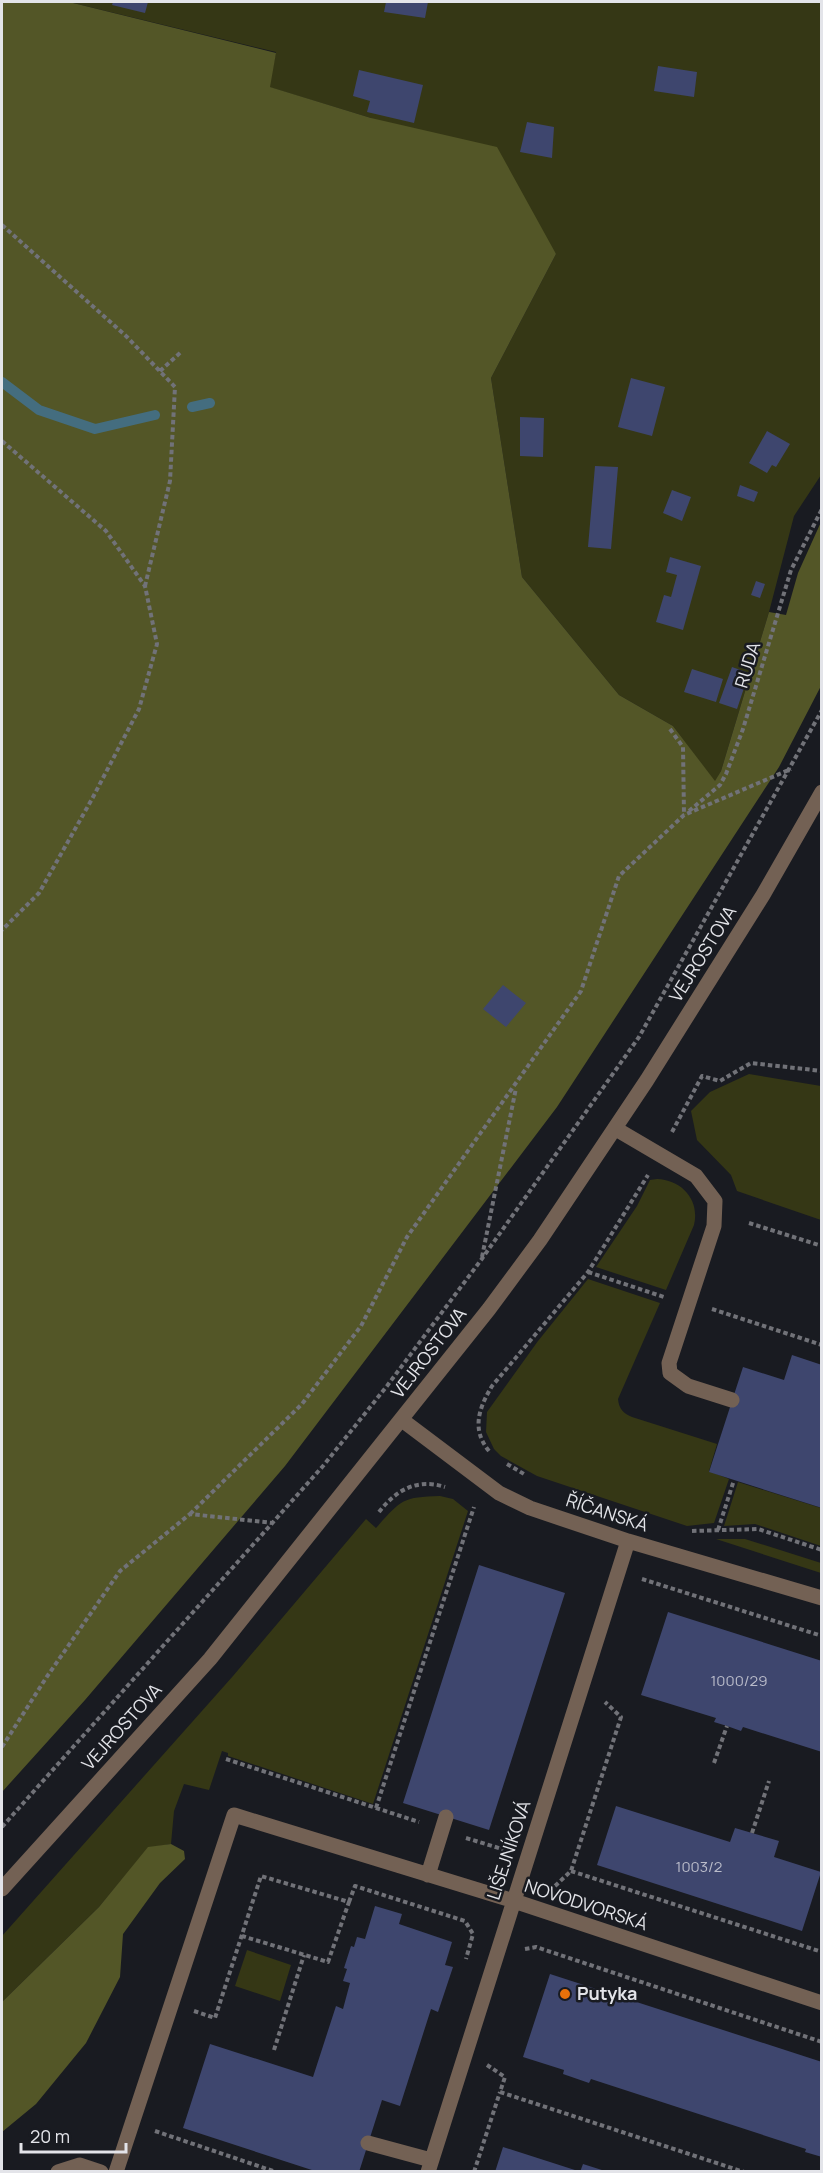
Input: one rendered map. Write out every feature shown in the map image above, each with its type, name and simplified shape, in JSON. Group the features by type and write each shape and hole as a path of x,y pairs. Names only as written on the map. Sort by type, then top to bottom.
{"street":[{"name":"VEJROSTOVA","path":"2,1889 210,1659 402,1420 533,1248 616,1129 763,895 822,792"},
{"path":"616,1129 696,1176 715,1201 714,1226 669,1363 670,1373 688,1386 732,1400"},
{"name":"ŘÍČANSKÁ","path":"402,1420 499,1493 530,1508 628,1541 822,1598"},
{"name":"LIŠEJNÍKOVÁ","path":"429,2166 628,1541"},
{"name":"NOVODVORSKÁ","path":"116,2172 234,1815 514,1901 822,2003"},
{"path":"428,1875 444,1823"},
{"path":"368,2143 429,2166"},
{"path":"58,2172 80,2165 101,2172"}],"path":[{"path":"2,225 127,338 175,387 170,481 145,586"},
{"path":"160,371 181,352"},
{"path":"2,441 106,531 145,586 157,644 139,709 39,893 2,930"},
{"name":"RUDA","path":"2,1747 46,1678 120,1571 190,1514 302,1404 361,1326 407,1237 581,991 619,876 684,815 720,785 743,729 790,570 822,509"},
{"path":"2,1827 274,1524 387,1386 481,1260 639,1037 822,711"},
{"path":"670,729 683,747 684,815 791,769"},
{"path":"494,1457 479,1434 477,1417 482,1402 492,1386 588,1272 660,1155 702,1076 720,1081 752,1063 822,1071"},
{"path":"481,1260 517,1084"},
{"path":"749,1223 822,1246"},
{"path":"588,1272 687,1305 710,1308 822,1345"},
{"path":"504,1463 535,1480"},
{"path":"718,1530 734,1480"},
{"path":"379,1512 391,1497 405,1488 425,1485 449,1488"},
{"path":"376,1808 476,1503 483,1508"},
{"path":"190,1514 274,1524"},
{"path":"685,1532 758,1529 822,1550"},
{"path":"641,1578 822,1636"},
{"path":"714,1763 727,1726"},
{"path":"555,1886 572,1871 615,1732"},
{"path":"226,1759 376,1808 444,1823 502,1850 505,1839"},
{"path":"752,1833 769,1781"},
{"path":"572,1871 822,1953"},
{"path":"188,2009 215,2018 261,1876 349,1902"},
{"path":"242,1936 328,1962 355,1886 465,1921 472,1934 465,1962"},
{"path":"536,1947 822,2042"},
{"path":"274,2050 304,1955"},
{"path":"474,2172 504,2077"},
{"path":"500,2092 744,2172"},
{"path":"148,2128 276,2172"}],"green space":[{"path":"2,2 69,2 276,53 270,87 371,118 497,147 556,254 491,378 522,577 619,695 673,726 715,781 721,771 769,612 786,615 798,573 821,522 822,684 779,767 557,1107 285,1466 85,1700 2,1792"},
{"path":"69,2 821,2 821,475 794,516 769,612 721,771 715,782 673,726 619,695 522,577 491,378 556,254 371,118 269,87 276,52"},
{"path":"749,1074 821,1086 821,1220 737,1191 731,1175 697,1140 691,1111 710,1092"},
{"path":"650,1180 666,1180 681,1187 692,1200 695,1216 694,1225 666,1290 596,1267 637,1206"},
{"path":"588,1279 660,1303 618,1399 619,1405 626,1414 632,1417 717,1444 709,1471 729,1479 714,1523 687,1526 537,1476 501,1456 494,1449 486,1432 487,1412 538,1341"},
{"path":"738,1482 821,1508 821,1546 755,1524 724,1526"},
{"path":"440,1496 453,1499 468,1511 373,1804 228,1756 228,1753 222,1751 209,1790 184,1784 174,1811 171,1844 148,1848 99,1907 2,2002 2,1936 233,1676 366,1519 376,1528 391,1511 403,1502 417,1497"},
{"path":"716,1539 745,1539 821,1563 821,1573"},
{"path":"171,1844 184,1851 185,1859 160,1883 123,1934 120,1977 86,2043 36,2104 2,2132 2,2002 99,1907 148,1847"},
{"path":"247,1950 291,1965 280,2001 235,1986"}],"building":[{"path":"113,2 148,2 145,13 112,5"},
{"path":"386,2 428,2 425,18 384,12"},
{"path":"658,66 697,72 694,97 654,91"},
{"path":"359,70 423,85 414,123 367,112 370,101 353,96"},
{"path":"527,122 554,127 552,158 520,152"},
{"path":"631,378 665,387 652,436 618,427"},
{"path":"520,417 544,418 543,457 520,456"},
{"path":"767,431 790,444 776,467 772,465 767,473 749,463"},
{"path":"595,466 618,467 611,549 588,547"},
{"path":"740,485 758,492 754,502 737,496"},
{"path":"672,490 691,497 682,521 663,513"},
{"path":"670,557 701,566 683,630 656,622 664,595 671,597 677,575 666,572"},
{"path":"756,581 765,584 760,598 751,595"},
{"path":"732,667 749,673 737,709 719,703"},
{"path":"692,669 723,679 716,702 684,692"},
{"path":"503,985 526,1003 506,1027 483,1009"},
{"path":"792,1355 822,1365 822,1508 709,1472 743,1367 784,1380"},
{"path":"479,1565 565,1593 489,1830 403,1803"},
{"path":"668,1612 822,1661 822,1752 743,1727 741,1731 714,1722 716,1718 641,1695"},
{"path":"616,1806 730,1842 735,1828 779,1841 774,1857 821,1872 802,1931 597,1865"},
{"path":"375,1906 402,1914 399,1924 452,1942 445,1965 453,1967 438,2012 431,2009 400,2106 382,2100 359,2172 318,2172 183,2128 210,2044 313,2077 336,2006 343,2009 350,1983 343,1981 347,1969 344,1968 351,1946 354,1947 357,1937 365,1939"},
{"path":"550,1974 822,2062 822,2157 805,2152 806,2149 591,2079 589,2083 563,2074 564,2070 523,2057"},
{"path":"503,2147 578,2171 578,2172 495,2172"},
{"path":"583,2164 605,2171 605,2172 580,2172"}],"waterway":[{"path":"2,382 39,410 95,429 155,415"},
{"path":"192,407 210,403"}],"place":[{"name":"Putyka","path":"565,1994"}]}
